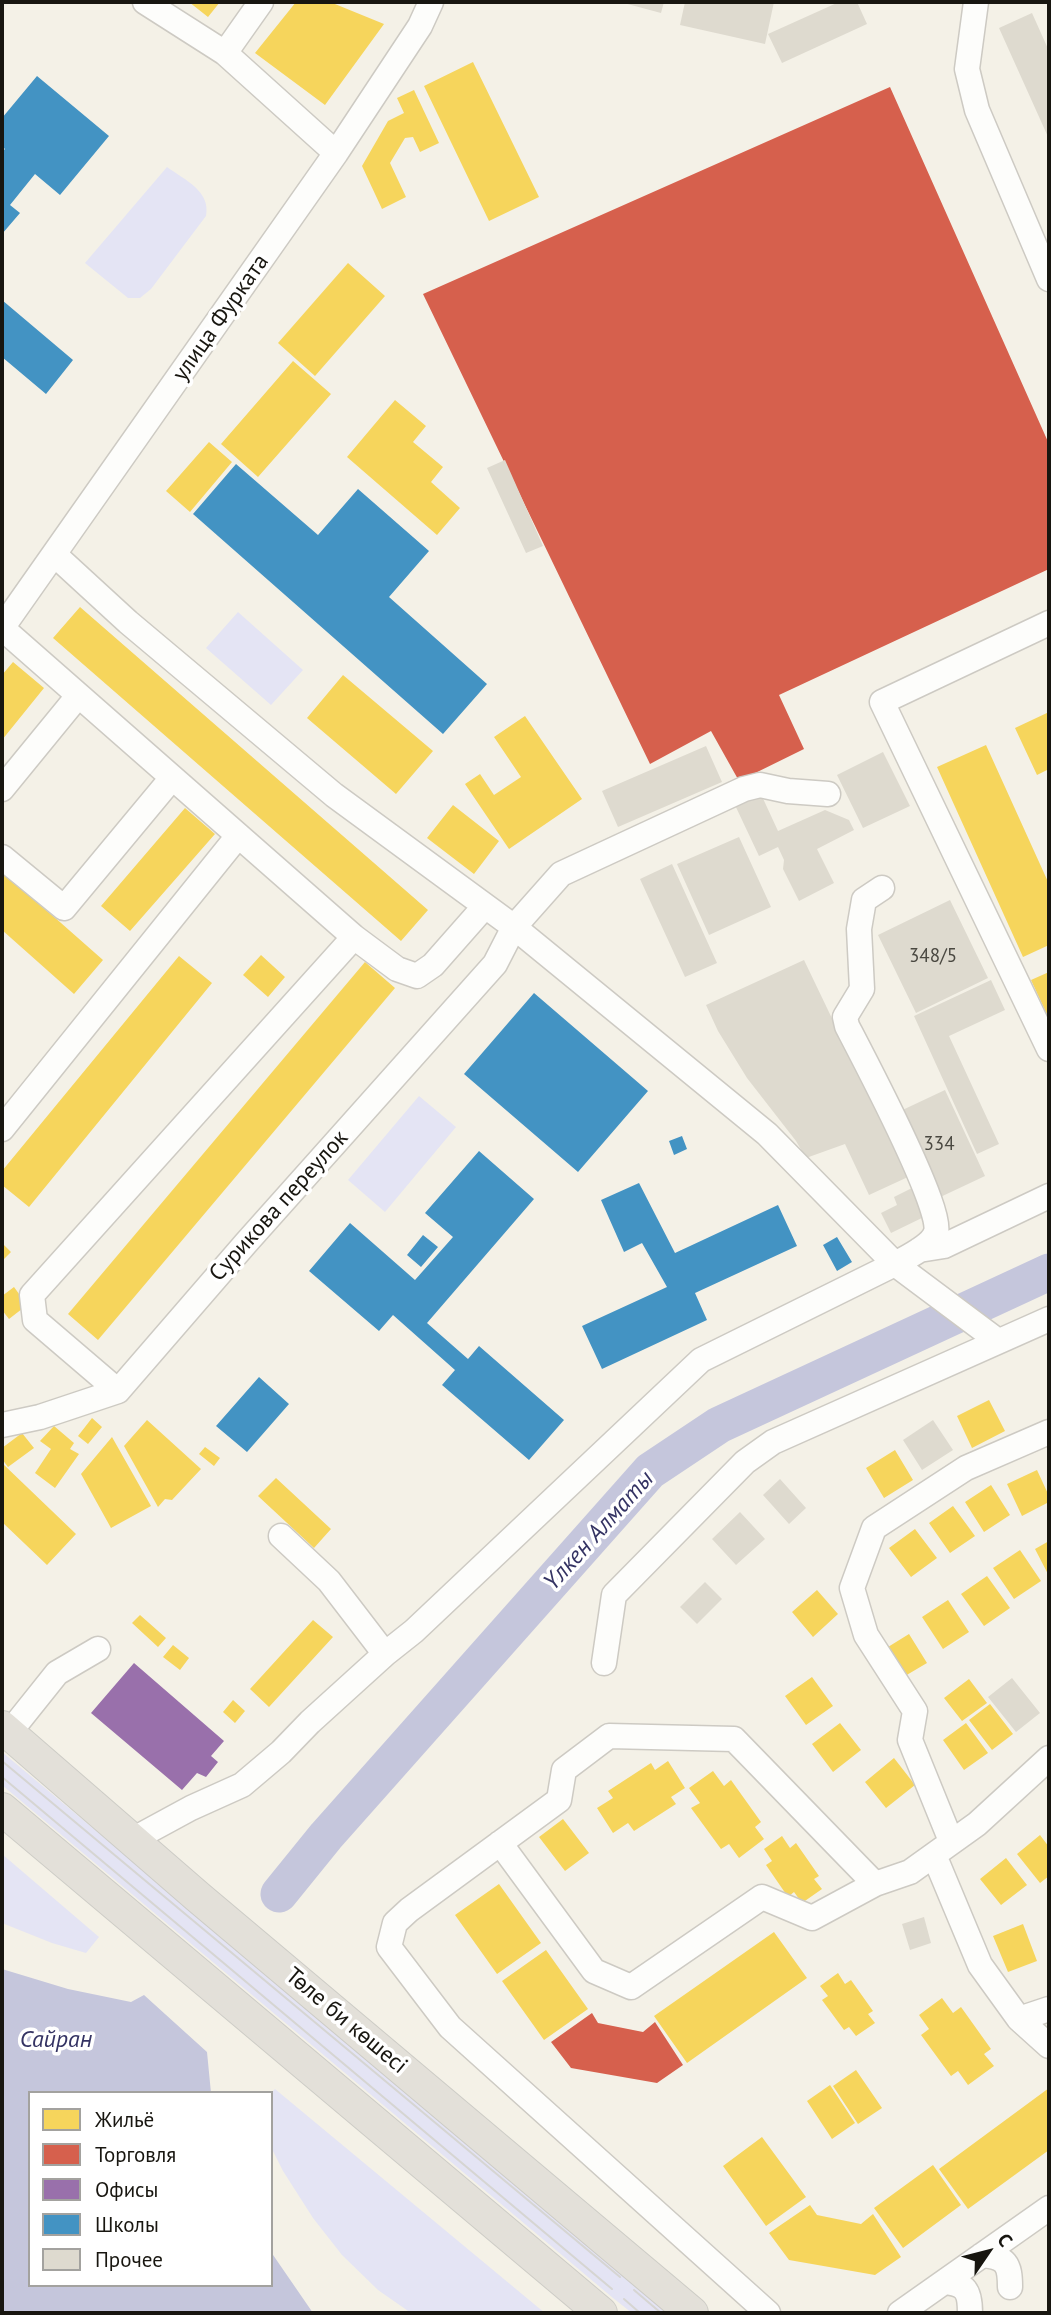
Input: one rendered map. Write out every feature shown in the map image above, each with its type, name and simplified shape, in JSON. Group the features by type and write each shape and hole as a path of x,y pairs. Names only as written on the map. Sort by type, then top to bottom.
{"main road":[{"name":"Төле би көшесі","path":"5,1730 692,2313"},
{"path":"2,1809 601,2313"}],"street":[{"path":"145,2 225,53 336,153"},
{"path":"225,53 261,2"},
{"name":"улица Фурката","path":"2,628 336,153 420,26 431,2"},
{"path":"975,2 967,69 977,110 1049,279"},
{"path":"55,555 128,622 334,795 513,927 767,1134 895,1264 998,1341"},
{"path":"1049,623 882,702 1049,1049"},
{"path":"2,628 354,937 397,969 416,976 433,965 485,906"},
{"path":"2,789 78,696"},
{"path":"2,856 64,908 172,778"},
{"name":"Сурикова переулок","path":"118,1391 495,964 513,927 561,874 744,789 761,785 789,791 828,794"},
{"path":"2,1129 238,835"},
{"path":"132,1840 191,1808 242,1785 385,1654 414,1631 701,1360 895,1264 919,1250 936,1235 936,1216 917,1170 845,1017 862,989 859,929 864,901 882,888"},
{"path":"118,1391 36,1320 32,1294 354,937"},
{"path":"919,1250 944,1246 1049,1196"},
{"path":"604,1663 614,1595 745,1462 773,1441 1049,1319"},
{"path":"2,1425 40,1418 118,1391"},
{"path":"1049,1432 966,1468 874,1528 852,1588 866,1635 915,1711 910,1740 980,1965 1019,2020 1049,2046"},
{"path":"281,1536 329,1581 385,1654"},
{"path":"5,1730 57,1673 98,1650"},
{"path":"768,2313 450,2028 389,1947 395,1923 559,1800 564,1770 609,1736 734,1739 875,1884"},
{"path":"500,1843 594,1971 631,1987 762,1897 812,1918 875,1884 910,1872 976,1824 1049,1758"},
{"path":"1019,2020 1049,2009"},
{"path":"900,2313 1049,2208"},
{"path":"982,2255 996,2256 1005,2262 1010,2273 1010,2287"},
{"path":"943,2282 956,2283 966,2289 970,2313"}],"shaded area":[{"path":"167,167 201,193 205,200 206,216 151,289 140,298 128,298 85,263"},
{"path":"238,612 303,670 271,705 206,648"},
{"path":"419,1096 456,1127 385,1212 348,1180"},
{"path":"2,1752 630,2278 676,2313 632,2313 613,2298 2,1785"},
{"path":"2,1854 99,1937 86,1953 2,1923"},
{"path":"275,2089 545,2313 411,2313 378,2290 342,2255 313,2218 283,2171 273,2151"}],"water":[{"name":"Сайран","path":"2,1969 68,1989 131,2002 144,1995 207,2052 211,2091 28,2091 28,2287 273,2287 273,2255 313,2313 2,2313"}],"building: Жильё":[{"path":"189,2 220,2 208,17"},
{"path":"296,2 330,2 384,24 325,105 255,53"},
{"path":"473,62 539,197 489,221 424,86"},
{"path":"414,90 439,143 420,152 413,137 405,138 390,163 406,197 382,209 362,166 388,121 404,113 397,98"},
{"path":"348,263 385,296 315,376 278,343"},
{"path":"293,361 331,394 258,477 221,444"},
{"path":"395,400 426,426 413,442 443,467 431,482 460,508 437,535 347,457"},
{"path":"209,442 232,462 190,512 166,491"},
{"path":"80,607 428,910 401,941 53,638"},
{"path":"13,662 44,688 2,740 2,675"},
{"path":"343,675 433,751 396,794 307,718"},
{"path":"1049,712 1049,769 1037,775 1015,728"},
{"path":"525,716 582,799 509,849 465,784 480,774 494,795 521,777 494,737"},
{"path":"986,745 1049,884 1049,945 1023,957 937,767"},
{"path":"453,805 499,841 474,874 427,838"},
{"path":"185,808 215,834 130,931 101,906"},
{"path":"2,871 103,960 74,994 2,930"},
{"path":"261,955 285,977 268,997 243,975"},
{"path":"179,956 212,983 29,1207 2,1185 2,1171"},
{"path":"365,962 395,988 98,1340 68,1314"},
{"path":"1049,972 1049,1019 1031,980"},
{"path":"2,1243 11,1252 2,1261"},
{"path":"14,1287 27,1305 9,1319 2,1310 2,1296"},
{"path":"989,1400 1005,1431 972,1448 957,1416"},
{"path":"92,1418 102,1427 88,1444 78,1436"},
{"path":"147,1420 201,1469 172,1500 165,1499 158,1507 124,1446"},
{"path":"54,1426 74,1443 70,1449 79,1454 55,1488 35,1473 51,1449 40,1441"},
{"path":"22,1433 34,1448 8,1467 2,1459 2,1448"},
{"path":"112,1437 151,1506 111,1528 81,1474"},
{"path":"205,1447 220,1458 214,1466 199,1454"},
{"path":"895,1450 913,1480 884,1498 866,1468"},
{"path":"2,1463 76,1534 47,1565 2,1522"},
{"path":"1037,1470 1049,1496 1049,1502 1022,1516 1007,1484"},
{"path":"276,1478 331,1529 314,1548 258,1496"},
{"path":"991,1485 1010,1515 984,1532 965,1502"},
{"path":"953,1506 975,1536 950,1553 929,1523"},
{"path":"915,1529 937,1558 911,1577 889,1548"},
{"path":"1049,1541 1049,1576 1035,1549"},
{"path":"1020,1550 1041,1581 1014,1599 993,1568"},
{"path":"987,1576 1010,1608 984,1626 961,1594"},
{"path":"817,1590 838,1614 813,1637 792,1612"},
{"path":"948,1600 969,1632 943,1649 922,1617"},
{"path":"140,1615 166,1638 158,1647 132,1623"},
{"path":"313,1620 333,1637 269,1707 250,1689"},
{"path":"909,1634 927,1663 905,1676 888,1647"},
{"path":"173,1645 189,1658 180,1670 163,1657"},
{"path":"812,1677 833,1706 806,1725 785,1696"},
{"path":"969,1679 987,1703 962,1721 944,1698"},
{"path":"233,1700 245,1711 235,1723 223,1712"},
{"path":"990,1704 1013,1734 992,1750 969,1720"},
{"path":"840,1723 861,1750 833,1772 812,1744"},
{"path":"966,1723 988,1753 964,1770 943,1740"},
{"path":"894,1758 915,1785 886,1808 865,1782"},
{"path":"668,1761 685,1788 671,1797 676,1804 634,1831 628,1823 613,1833 597,1808 613,1798 608,1791 651,1763 655,1770"},
{"path":"713,1771 724,1786 731,1780 761,1822 755,1827 764,1839 739,1858 729,1844 721,1849 691,1808 700,1803 689,1788"},
{"path":"563,1819 589,1853 565,1871 539,1837"},
{"path":"1040,1835 1049,1847 1049,1876 1040,1883 1017,1854"},
{"path":"782,1836 790,1848 796,1843 819,1876 814,1879 822,1889 802,1903 794,1892 788,1897 766,1865 772,1861 764,1849"},
{"path":"1006,1858 1027,1885 1001,1905 980,1879"},
{"path":"499,1884 541,1943 497,1974 455,1915"},
{"path":"1023,1924 1037,1961 1008,1972 993,1936"},
{"path":"774,1932 807,1978 687,2063 654,2016"},
{"path":"546,1950 588,2009 544,2040 502,1981"},
{"path":"838,1973 845,1984 851,1980 873,2011 868,2014 875,2023 856,2036 849,2027 844,2030 822,2000 828,1996 820,1986"},
{"path":"942,1998 953,2013 961,2007 991,2049 984,2054 994,2066 968,2085 958,2071 951,2076 921,2035 929,2029 919,2015"},
{"path":"856,2070 882,2108 858,2124 833,2086"},
{"path":"830,2085 855,2123 832,2139 807,2101"},
{"path":"1049,2088 1049,2150 968,2209 939,2169"},
{"path":"762,2137 806,2197 766,2226 723,2166"},
{"path":"933,2165 961,2205 903,2248 874,2208"},
{"path":"810,2205 817,2215 861,2224 873,2214 901,2257 875,2275 789,2260 769,2233"}],"building: Торговля":[{"path":"890,87 1049,444 1049,569 779,695 804,749 739,781 711,731 650,764 423,294"},
{"path":"592,2013 598,2023 643,2032 655,2022 683,2065 657,2083 571,2068 551,2042"}],"building: Офисы":[{"path":"134,1663 224,1741 211,1756 218,1762 206,1777 197,1773 182,1790 91,1713"}],"building: Школы":[{"path":"37,76 109,136 60,195 35,174 10,205 20,213 2,234 2,152 5,149 2,146 2,118"},
{"path":"2,300 73,360 46,394 2,357"},
{"path":"236,464 318,535 358,489 429,551 389,597 487,684 443,734 193,514"},
{"path":"534,993 648,1091 578,1172 464,1074"},
{"path":"682,1136 687,1149 674,1155 669,1141"},
{"path":"479,1151 534,1199 427,1323 468,1359 479,1346 564,1420 529,1460 442,1385 455,1370 393,1315 379,1331 309,1271 350,1223 415,1280 453,1237 425,1213"},
{"path":"639,1183 675,1253 778,1205 797,1246 695,1293 707,1320 602,1369 582,1326 667,1287 642,1243 624,1252 601,1200"},
{"path":"423,1235 438,1247 421,1267 407,1255"},
{"path":"837,1237 852,1262 837,1271 823,1245"},
{"path":"259,1377 289,1404 247,1452 216,1426"}],"building: Прочее":[{"path":"620,2 664,2 661,13"},
{"path":"685,2 774,2 765,44 680,25"},
{"path":"839,2 857,2 867,24 782,63 768,34"},
{"path":"1032,13 1049,51 1049,139 999,28"},
{"path":"505,460 543,546 526,553 487,468"},
{"path":"706,746 722,782 618,827 602,791"},
{"path":"883,752 910,806 863,828 837,775"},
{"path":"760,792 778,831 825,810 849,820 854,830 817,849 834,883 799,901 783,869 784,860 778,847 759,856 734,803"},
{"path":"739,837 771,907 709,935 677,864"},
{"path":"672,864 717,963 685,977 640,879"},
{"path":"950,900 988,978 916,1013 878,935"},
{"path":"804,960 908,1177 869,1195 845,1144 806,1158 747,1078 718,1031 706,1005"},
{"path":"991,980 1005,1010 949,1036 999,1144 977,1154 914,1016"},
{"path":"945,1090 985,1176 934,1200 894,1114"},
{"path":"914,1187 928,1215 891,1233 881,1213 897,1205 894,1197"},
{"path":"933,1420 953,1450 922,1470 903,1440"},
{"path":"780,1479 806,1508 789,1524 763,1495"},
{"path":"740,1512 765,1539 736,1565 712,1539"},
{"path":"705,1582 722,1599 697,1624 680,1607"},
{"path":"1012,1678 1040,1713 1016,1732 988,1697"},
{"path":"924,1917 931,1943 910,1950 902,1924"}],"waterway":[{"name":"Үлкен Алматы","path":"279,1894 326,1836 650,1471 719,1425 1049,1272"}],"tram line":[{"path":"2,1761 620,2277"},
{"path":"2,1777 612,2289"},
{"path":"634,2290 661,2313"},
{"path":"624,2299 640,2313"}]}
